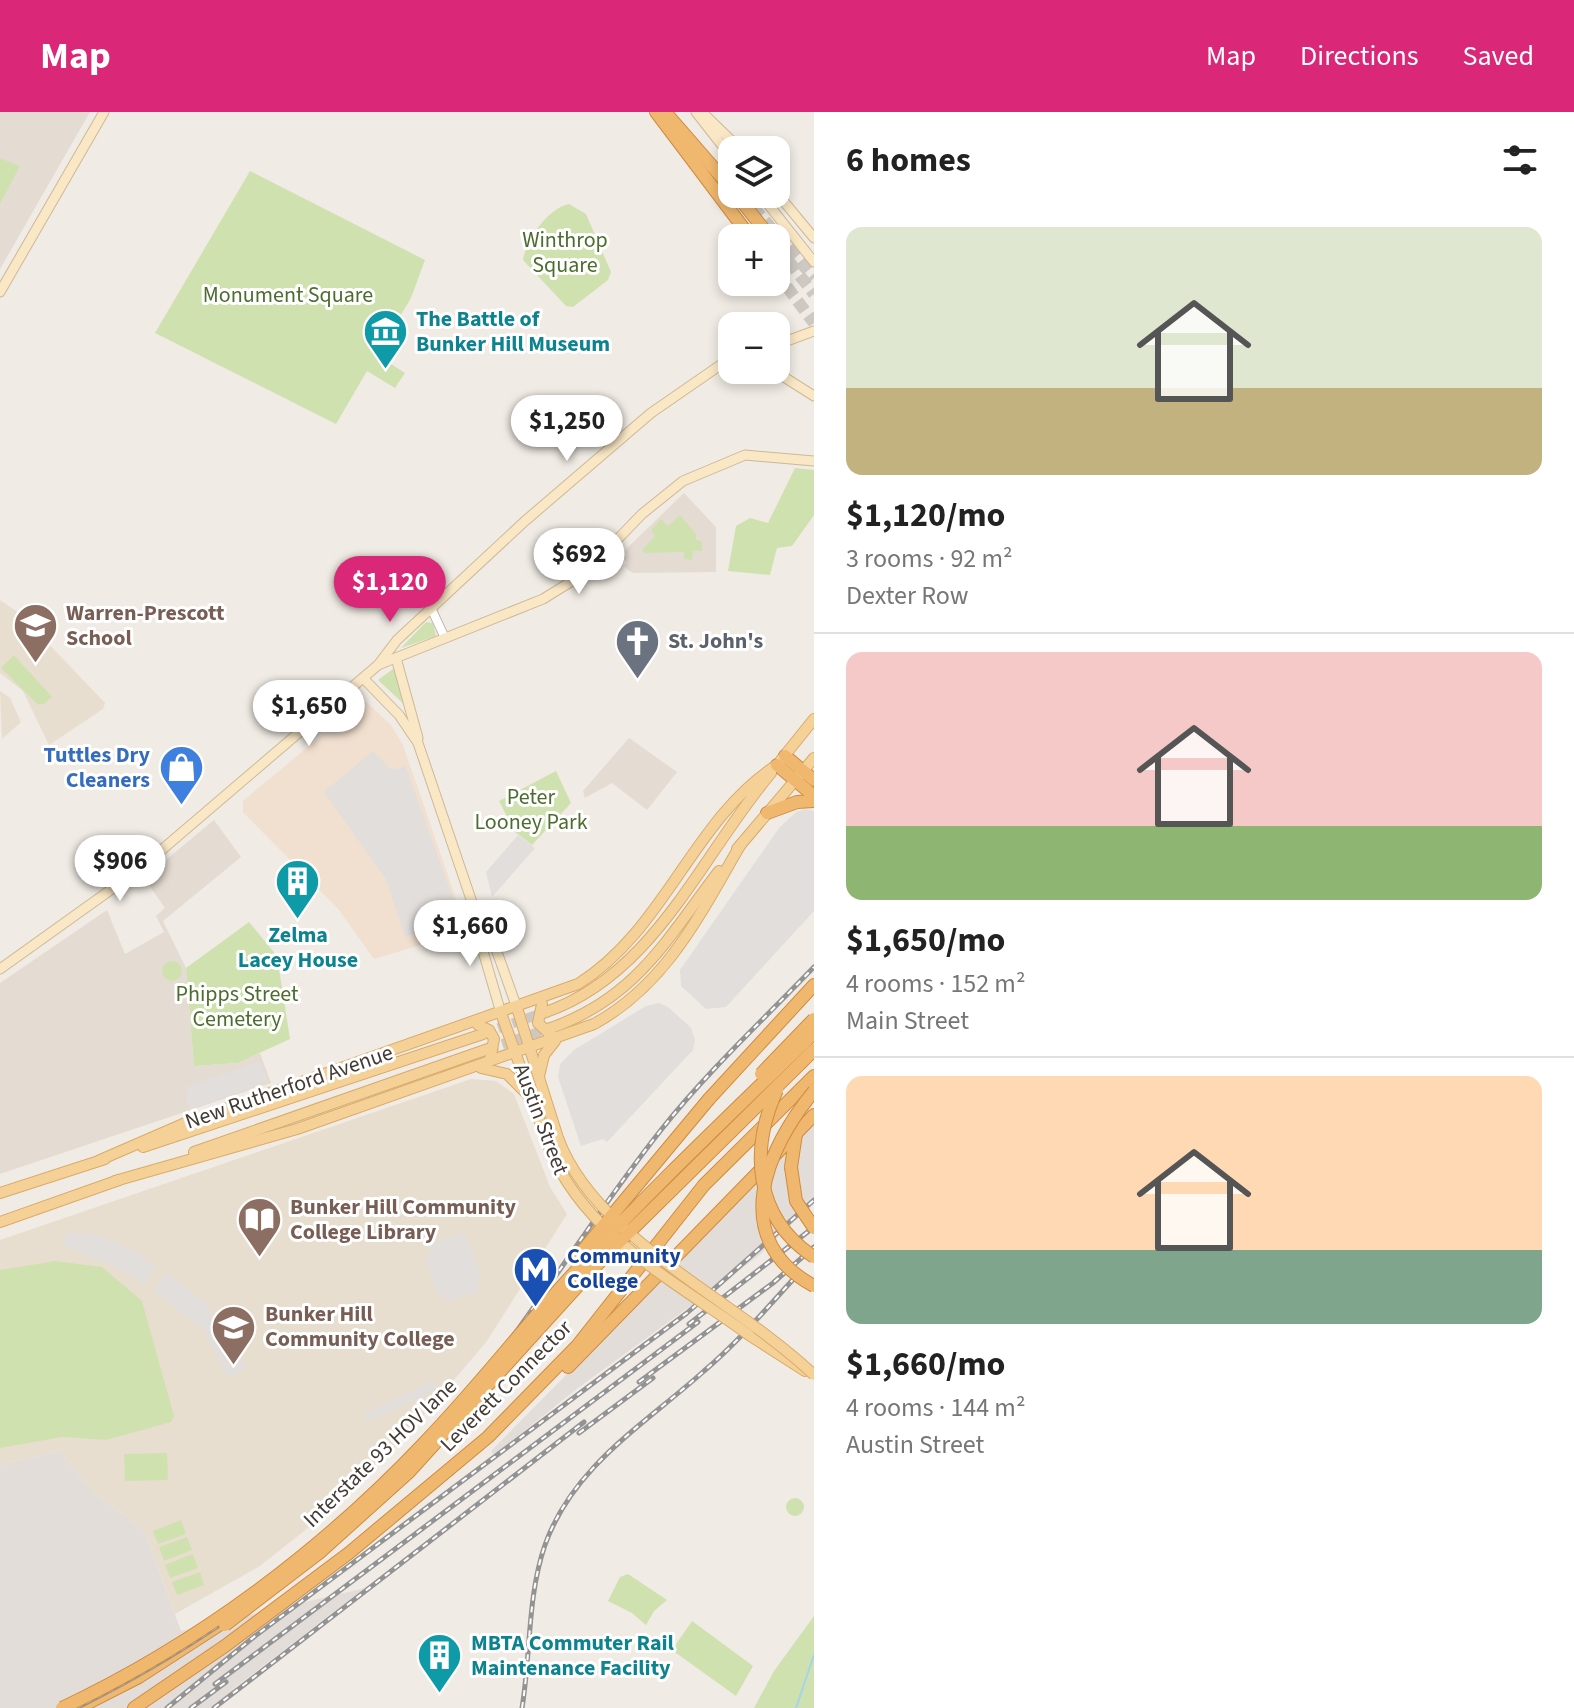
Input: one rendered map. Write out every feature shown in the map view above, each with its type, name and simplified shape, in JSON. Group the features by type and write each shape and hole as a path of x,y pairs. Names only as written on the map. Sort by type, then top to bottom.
{"highway":[{"path":"659,113 718,175"},
{"path":"659,113 741,224"},
{"path":"747,208 760,224"},
{"path":"767,813 814,799 799,775 781,760"},
{"path":"799,775 814,780"},
{"path":"384,1492 666,1148 814,985"},
{"path":"78,1708 139,1677 224,1622 295,1570 384,1492 470,1404 814,1019"},
{"path":"814,1032 773,1098 762,1130 759,1160 762,1186 776,1218 794,1241 814,1257"},
{"name":"Interstate 93 HOV lane","path":"62,1708 136,1671 195,1634 268,1582 347,1516 444,1422 597,1248 814,1032"},
{"path":"84,1708 140,1679 225,1625 342,1534 431,1450 640,1220 814,1050"},
{"name":"Leverett Connector","path":"134,1708 259,1620 442,1478 540,1391 704,1185 814,1076"},
{"path":"814,1089 795,1135 791,1167 795,1197 814,1228"},
{"path":"814,1089 773,1151 764,1177 762,1200 766,1228 774,1249 794,1273 814,1286"},
{"path":"791,1167 814,1114"},
{"name":"Leverett Connector","path":"147,1708 276,1617 446,1484 814,1114"}],"main road":[{"path":"0,292 104,112"},
{"path":"699,112 726,136"},
{"path":"699,112 718,138"},
{"path":"771,208 814,262"},
{"path":"789,208 814,238"},
{"path":"790,340 814,331"},
{"path":"0,969 137,871 364,679 397,640 525,521 651,413 718,367"},
{"path":"790,381 814,396"},
{"path":"378,665 543,599 585,573 642,514 683,481 745,455 814,461"},
{"path":"396,658 412,705 419,745"},
{"name":"Austin Street","path":"364,679 399,715 419,745 477,917 482,948 501,1013 549,1147 573,1194 600,1225 750,1330"},
{"name":"New Rutherford Avenue","path":"543,1013 590,993 637,954 814,719"},
{"name":"New Rutherford Avenue","path":"548,1029 592,1011 634,981 660,952 741,844 814,758"},
{"name":"New Rutherford Avenue","path":"100,1160 253,1098 553,996 586,979 620,952 743,791 781,760"},
{"name":"New Rutherford Avenue","path":"115,1181 288,1132 560,1038 613,1013 659,974 693,927 741,844"},
{"name":"Austin Street","path":"477,917 491,935 558,1138 576,1175 601,1209 750,1330"},
{"path":"539,1082 544,1055 560,1038 546,1034 537,1021 540,1007 553,996"},
{"path":"470,1024 485,1027 493,1036 494,1051 485,1064"},
{"name":"New Rutherford Avenue","path":"100,1160 483,1034"},
{"name":"New Rutherford Avenue","path":"115,1181 488,1049"},
{"path":"471,1069 504,1072 519,1084 534,1106"},
{"path":"0,1193 100,1160"},
{"path":"0,1222 115,1181"},
{"path":"750,1330 814,1376"}],"street":[{"path":"431,608 445,638"}],"shaded area":[{"path":"0,112 90,112 0,269"},
{"path":"684,493 716,527 716,572 633,573 628,570 624,566 627,562 620,555"},
{"name":"Warren-Prescott School","path":"0,600 19,613 105,703 103,709 49,745 23,691 0,673"},
{"path":"0,691 10,698 21,722 2,739"},
{"path":"364,700 391,725 403,745 467,931 374,959 339,910 243,812 243,801"},
{"path":"629,738 677,772 647,810 612,783 585,798 583,791"},
{"path":"373,751 389,768 398,769 405,765 460,918 405,937 386,879 324,792"},
{"path":"805,809 814,811 814,911 726,1007 706,1009 681,986 680,970 779,828 796,812"},
{"path":"214,820 241,857 163,921 186,968 194,1066 238,1063 260,1053 271,1083 0,1174 0,983 107,910 125,954 164,932 156,916 165,908 144,878"},
{"path":"518,835 535,848 492,897 486,872"},
{"path":"659,1003 691,1028 695,1040 693,1050 607,1142 603,1139 581,1146 558,1077 560,1064 574,1050 646,1006"},
{"path":"259,1062 266,1074 266,1082 190,1109 185,1094 188,1093 187,1087"},
{"name":"Bunker Hill Community College","path":"471,1079 496,1081 514,1094 550,1187 567,1214 487,1341 402,1441 333,1508 260,1566 175,1614 144,1530 94,1493 60,1451 0,1465 0,1240"},
{"path":"814,1124 814,1203 756,1258 578,1388 494,1455 491,1451"},
{"path":"67,1231 85,1236 88,1231 134,1251 154,1265 150,1276 145,1284 116,1267 63,1245"},
{"path":"465,1232 482,1281 476,1283 479,1291 447,1302 444,1294 438,1296 425,1257 431,1254 428,1245"},
{"path":"167,1273 210,1306 208,1310 217,1320 223,1318 247,1369 227,1378 203,1329 153,1290"},
{"path":"435,1380 436,1388 421,1398 364,1422 365,1413"},
{"path":"60,1451 94,1493 144,1530 181,1631 365,1588 233,1689 235,1692 214,1708 0,1708 0,1465"}],"green space":[{"path":"0,158 20,166 0,204"},
{"name":"Monument Square","path":"250,171 425,260 411,298 377,355 405,373 395,388 367,371 336,424 155,333"},
{"name":"Winthrop Square","path":"569,204 586,214 611,272 608,280 573,307 566,306 523,260 528,243 539,226 553,212"},
{"path":"795,468 814,470 814,515 792,546 777,548 770,575 728,571 736,526 750,518 768,523"},
{"path":"680,515 696,534 696,540 702,541 702,551 693,550 692,560 684,559 684,552 645,553 642,550 655,536 651,530 661,519 668,526"},
{"path":"426,622 433,623 436,636 401,648"},
{"path":"14,655 52,697 44,704 37,704 1,668"},
{"path":"395,670 406,706 378,680"},
{"name":"Peter Looney Park","path":"556,771 571,803 532,845 515,832 499,801"},
{"name":"Phipps Street Cemetery","path":"249,922 277,956 290,1039 238,1063 194,1066 186,968"},
{"path":"172,961 179,964 182,971 179,978 172,981 165,978 162,971 165,964"},
{"path":"55,1261 102,1267 142,1301 174,1416 171,1422 106,1440 62,1437 0,1448 0,1270"},
{"path":"167,1453 168,1480 125,1481 124,1454"},
{"path":"795,1498 804,1507 795,1516 786,1507"},
{"path":"181,1520 186,1534 158,1544 153,1531"},
{"path":"187,1537 192,1550 164,1561 159,1547"},
{"path":"193,1554 198,1568 170,1578 165,1565"},
{"path":"200,1572 204,1585 177,1595 172,1582"},
{"path":"628,1574 667,1600 654,1611 646,1625 632,1613 608,1601 620,1577"},
{"path":"814,1616 814,1708 754,1708 774,1671"},
{"path":"692,1621 753,1666 736,1696 672,1650"}],"waterway":[{"path":"796,1708 814,1655"}],"tunnel":[{"path":"754,208 814,278"},
{"path":"790,263 814,294"},
{"path":"790,291 814,323"},
{"path":"484,1033 543,1013"},
{"path":"488,1049 548,1029"}],"railway":[{"path":"76,1708 173,1654 267,1592 394,1482 492,1366 661,1130 716,1067 814,967"},
{"path":"167,1708 255,1636 687,1313 814,1200"},
{"path":"689,1324 814,1227"},
{"path":"639,1382 773,1283 814,1247"},
{"path":"522,1708 535,1585 545,1545 557,1517 592,1469 729,1348 798,1274"},
{"path":"215,1684 698,1322"},
{"path":"579,1433 653,1378"},
{"path":"214,1708 584,1422"},
{"path":"191,1708 226,1682"}],"place":[{"name":"The Battle of Bunker Hill Museum","path":"385,371"},
{"name":"Warren-Prescott School","path":"35,665"},
{"name":"St. John's","path":"637,680"},
{"name":"Tuttles Dry Cleaners","path":"181,807"},
{"name":"Zelma Lacey House","path":"298,921"},
{"name":"Bunker Hill Community College Library","path":"259,1259"},
{"name":"Community College","path":"536,1308"},
{"name":"Bunker Hill Community College","path":"234,1366"},
{"name":"MBTA Commuter Rail Maintenance Facility","path":"440,1695"}]}
